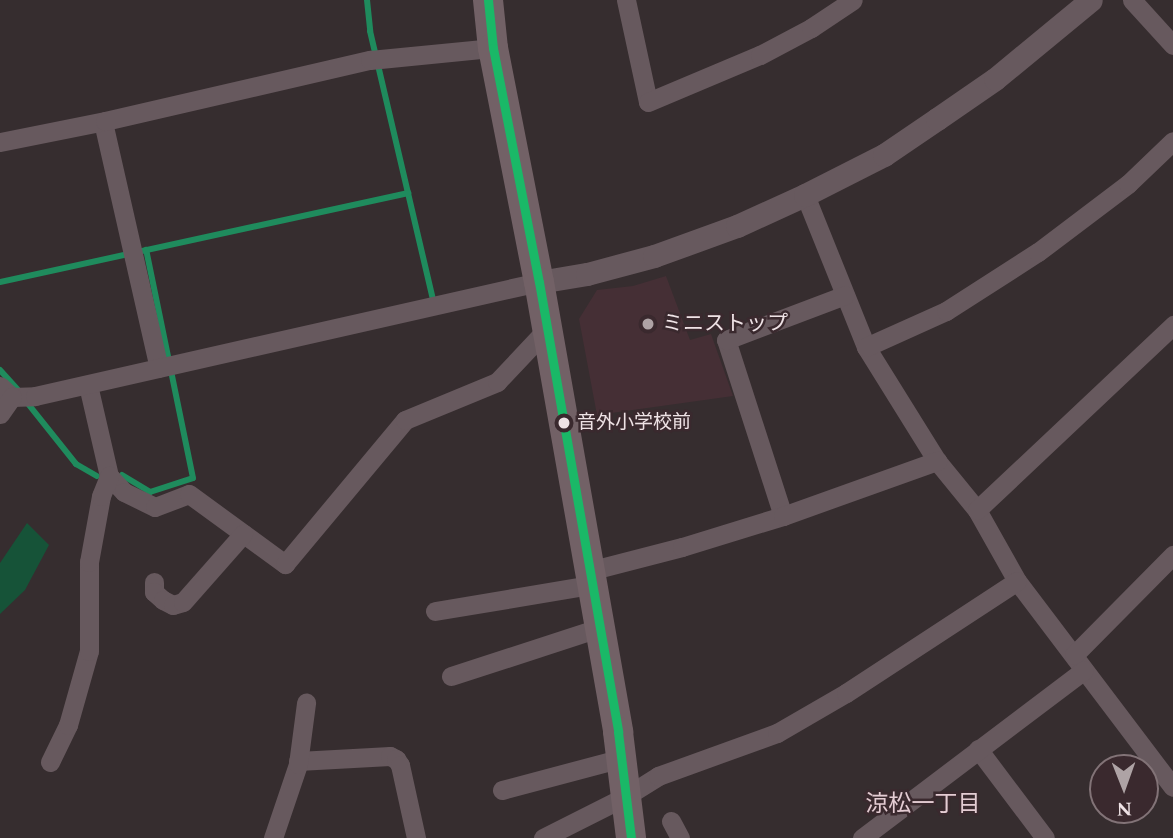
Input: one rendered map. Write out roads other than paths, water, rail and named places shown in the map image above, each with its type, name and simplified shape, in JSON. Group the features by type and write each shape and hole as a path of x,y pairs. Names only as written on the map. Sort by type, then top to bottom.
{"main road":[{"path":"488,0 493,48 539,282 622,758 631,838"}],"street":[{"path":"626,0 648,102 760,55 811,29 853,0"},
{"path":"0,414 6,392 35,396 539,282 587,274 654,256 737,226 884,155 995,79 1091,0"},
{"path":"1132,0 1173,45"},
{"path":"0,142 103,122 370,60 493,48"},
{"path":"103,122 159,368"},
{"path":"866,346 946,311 1038,252 1128,184 1173,141"},
{"path":"805,195 866,346 937,461 977,510 1017,580 1173,787"},
{"path":"783,516 726,340 845,295"},
{"path":"977,510 1173,325"},
{"path":"88,385 109,477 124,492 155,507 189,494 285,564 405,420 498,382 547,329"},
{"path":"435,611 590,578 783,516 937,461"},
{"path":"50,762 68,725 89,651 89,562 101,496 109,477"},
{"path":"154,582 154,592 173,605 192,593 224,562 243,534"},
{"path":"862,838 978,750 1079,663 1173,555"},
{"path":"543,838 628,795 658,776 777,733 846,693 1017,580"},
{"path":"451,676 599,628"},
{"path":"273,838 298,761 306,703"},
{"path":"978,750 1045,838"},
{"path":"298,761 390,756 396,758 400,765 416,838"},
{"path":"502,790 622,758"}],"waterway":[{"path":"367,0 370,31 433,299"},
{"path":"0,282 408,193"},
{"path":"122,475 150,492 193,478 146,250"},
{"path":"0,370 19,391"},
{"path":"25,400 76,464 97,476"}],"place":[{"name":"ミニストップ","path":"648,324"},
{"name":"音外小学校前","path":"564,423"}],"district":[{"name":"涼松一丁目","path":"923,805"}]}
